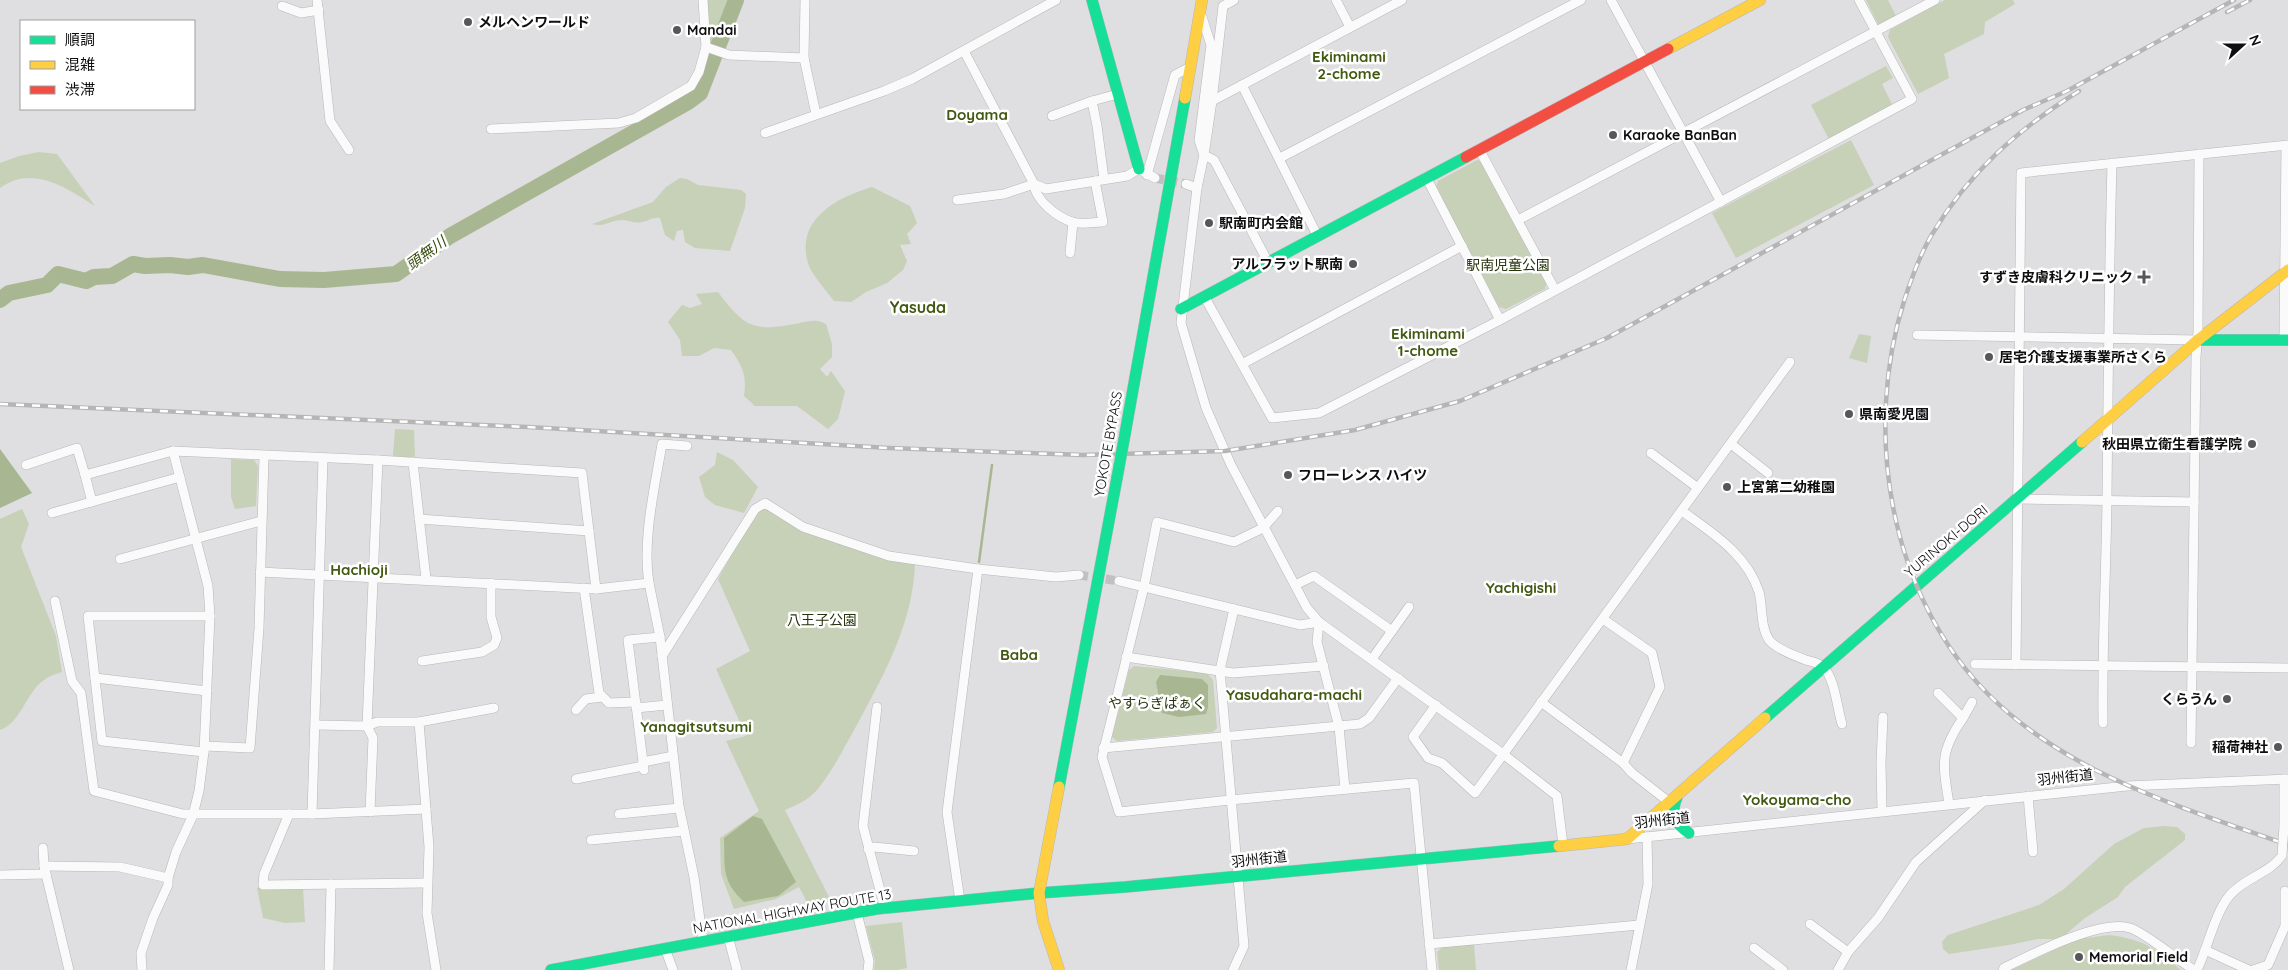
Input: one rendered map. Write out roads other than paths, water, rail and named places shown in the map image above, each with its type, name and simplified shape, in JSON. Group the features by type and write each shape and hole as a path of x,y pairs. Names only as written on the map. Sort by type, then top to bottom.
{"main road":[{"path":"1092,0 1118,94 1147,174"},
{"name":"YOKOTE BYPASS","path":"1059,970 1043,921 1039,893 1117,478 1202,0"},
{"path":"1182,309 1317,235 1760,0"},
{"name":"YURINOKI-DORI","path":"1627,839 2198,340 2286,272"},
{"path":"2198,340 2286,340"},
{"path":"1674,798 1672,815 1678,826 1689,832"},
{"name":"羽州街道","path":"1039,893 1627,839"},
{"name":"NATIONAL HIGHWAY ROUTE 13","path":"551,970 858,913 1039,893"}],"street":[{"path":"317,0 330,121 349,150"},
{"path":"491,129 619,123 636,118 691,86 709,48 703,0"},
{"path":"805,0 804,58 816,114"},
{"path":"765,133 884,91 912,79 1056,0"},
{"path":"1234,0 1223,6 1212,100 1197,188 1182,309 1184,337 1206,408 1230,465 1307,608 1319,622 1503,754 1557,796 1563,845"},
{"path":"1336,0 1350,27"},
{"path":"1212,100 1402,0"},
{"path":"1280,158 1581,0"},
{"path":"1611,0 1721,202"},
{"path":"1204,296 1272,418 1319,413 1500,320 1912,99 1859,0"},
{"path":"1518,220 1935,0"},
{"path":"282,6 301,13 319,10"},
{"path":"1200,12 1211,45 1198,140 1204,154 1214,160 1268,262"},
{"path":"709,48 729,55 804,58"},
{"path":"964,51 1034,184 1034,190 1054,213 1073,222 1103,222 1097,126 1092,102"},
{"path":"957,200 1004,194 1034,184 1046,189 1147,174 1175,75 1190,67"},
{"path":"1242,85 1317,235"},
{"path":"1052,116 1118,94"},
{"path":"2016,665 2021,173 2287,146 2286,340"},
{"path":"1480,149 1554,290"},
{"path":"2191,743 2198,340 2199,154"},
{"path":"2103,723 2102,666 2107,501 2112,164"},
{"path":"1426,177 1500,320"},
{"path":"1186,184 1197,188"},
{"path":"1070,253 1073,222"},
{"path":"1242,364 1462,246"},
{"path":"1917,335 2198,340"},
{"path":"1436,706 1413,737 1428,758 1442,763 1475,793 1790,362"},
{"path":"687,446 662,444 649,529 647,571 660,636 679,808 694,877 703,941"},
{"path":"1731,444 1768,473"},
{"path":"26,465 78,448 92,502"},
{"path":"85,475 173,451 378,460 582,473 596,589"},
{"path":"142,970 141,953 153,918 168,885 168,878 176,852 193,815 199,791 205,749 210,616 208,586 173,451"},
{"path":"1651,453 1698,488"},
{"path":"210,616 88,616 102,740 205,749 250,748 259,628 264,456"},
{"path":"312,814 324,459"},
{"path":"370,812 373,738 367,726 378,460"},
{"path":"413,462 426,579"},
{"path":"52,513 180,477"},
{"path":"2018,499 2194,502"},
{"path":"662,656 755,509 765,503 803,527 889,556 978,569 1056,577 1079,575"},
{"path":"1682,511 1733,549 1741,559 1759,593 1761,612 1769,639 1774,644 1823,667 1830,680 1842,724"},
{"path":"1278,512 1263,528 1234,542 1157,522 1144,587 1103,748 1102,757 1119,812 1414,783 1432,970"},
{"path":"419,519 589,530"},
{"path":"120,559 262,521"},
{"path":"960,902 946,812 978,569"},
{"path":"260,572 596,589 649,583"},
{"path":"1295,585 1314,576 1392,631"},
{"path":"1119,581 1300,625 1319,622"},
{"path":"422,660 482,652 494,645 497,638 491,617 491,583"},
{"path":"584,588 599,693 609,703 667,705"},
{"path":"55,601 72,681 82,693 94,791 193,815 312,814 426,809"},
{"path":"1372,659 1409,607"},
{"path":"1234,610 1220,670 1244,946 1234,970"},
{"path":"1603,619 1652,653 1660,687 1623,763"},
{"path":"1319,622 1317,642 1339,727 1345,789"},
{"path":"643,766 628,640 660,636"},
{"path":"1126,657 1233,672 1324,666"},
{"path":"1975,664 2288,668"},
{"path":"95,678 207,691"},
{"path":"1103,748 1360,724 1369,718 1398,678"},
{"path":"1938,693 1963,718"},
{"path":"576,710 586,699 602,697"},
{"path":"1542,702 1623,763 1632,773 1674,798"},
{"path":"1949,804 1945,778 1944,751 1972,702"},
{"path":"877,707 863,826 885,909"},
{"path":"316,725 367,726 378,722 419,722 494,708"},
{"path":"1882,811 1881,763 1883,717"},
{"path":"419,722 428,847 427,913 436,970"},
{"path":"576,779 643,766 673,756"},
{"path":"2283,866 2286,779"},
{"name":"羽州街道","path":"1627,839 2126,786 2286,779"},
{"path":"2028,796 2034,852"},
{"path":"1838,970 1848,952 1878,918 1916,862 1984,800"},
{"path":"619,814 679,808"},
{"path":"289,814 264,874 263,885 428,883"},
{"path":"591,840 684,831"},
{"path":"1631,970 1648,884 1647,837"},
{"path":"868,849 874,847 914,851"},
{"path":"43,848 45,870 69,970"},
{"path":"2003,970 2072,936 2118,926 2131,928 2195,970 2206,950 2216,921 2230,895 2254,876 2278,862 2282,855"},
{"path":"0,875 45,870 120,868 168,878"},
{"path":"329,970 331,884"},
{"path":"2206,950 2253,970 2268,965 2286,926 2285,891"},
{"path":"858,913 869,961 868,970"},
{"path":"1810,924 1848,952"},
{"path":"1429,944 1639,925"},
{"path":"728,936 737,970"},
{"path":"665,948 673,970"},
{"path":"1754,948 1783,970"}],"waterway":[{"name":"頭無川","path":"0,300 9,293 47,285 58,274 86,281 94,277 112,276 133,264 188,267 203,265 280,279 324,280 396,274 450,236 688,102 700,93 736,0"},
{"path":"979,562 992,465"}],"tunnel":[{"path":"1155,178 1186,184"},
{"path":"1079,575 1119,581"}],"railway":[{"path":"0,404 528,427 889,448 1083,455 1225,451 1355,430 1460,401 1607,338 2023,110 2067,91 2234,0"},
{"path":"2227,12 2250,0"},
{"path":"2079,91 2015,137 1978,172 1961,192 1931,236 1910,282 1892,349 1886,402 1886,456 1894,510 1908,562 1928,611 1956,657 1991,697 2023,725 2093,769 2131,787 2288,845"}],"place":[{"name":"メルヘンワールド","path":"468,22"},
{"name":"Mandai","path":"677,30"},
{"name":"Karaoke BanBan","path":"1613,135"},
{"name":"駅南町内会館","path":"1209,223"},
{"name":"アルフラット駅南","path":"1353,264"},
{"name":"すずき皮膚科クリニック","path":"2144,277"},
{"name":"居宅介護支援事業所さくら","path":"1989,357"},
{"name":"県南愛児園","path":"1849,414"},
{"name":"秋田県立衛生看護学院","path":"2252,444"},
{"name":"フローレンス ハイツ","path":"1288,475"},
{"name":"上宮第二幼稚園","path":"1727,487"},
{"name":"くらうん","path":"2227,699"},
{"name":"稲荷神社","path":"2278,747"},
{"name":"Memorial Field","path":"2079,957"}],"district":[{"name":"Ekiminami 2-chome","path":"1349,64"},
{"name":"Doyama","path":"977,114"},
{"name":"Yasuda","path":"918,307"},
{"name":"Ekiminami 1-chome","path":"1428,342"},
{"name":"Hachioji","path":"359,569"},
{"name":"Yachigishi","path":"1521,587"},
{"name":"Baba","path":"1019,654"},
{"name":"Yasudahara-machi","path":"1294,694"},
{"name":"Yanagitsutsumi","path":"696,726"},
{"name":"Yokoyama-cho","path":"1797,799"}],"park label":[{"name":"駅南児童公園","path":"1508,265"},
{"name":"八王子公園","path":"822,620"},
{"name":"やすらぎぱぁく","path":"1157,703"}]}
